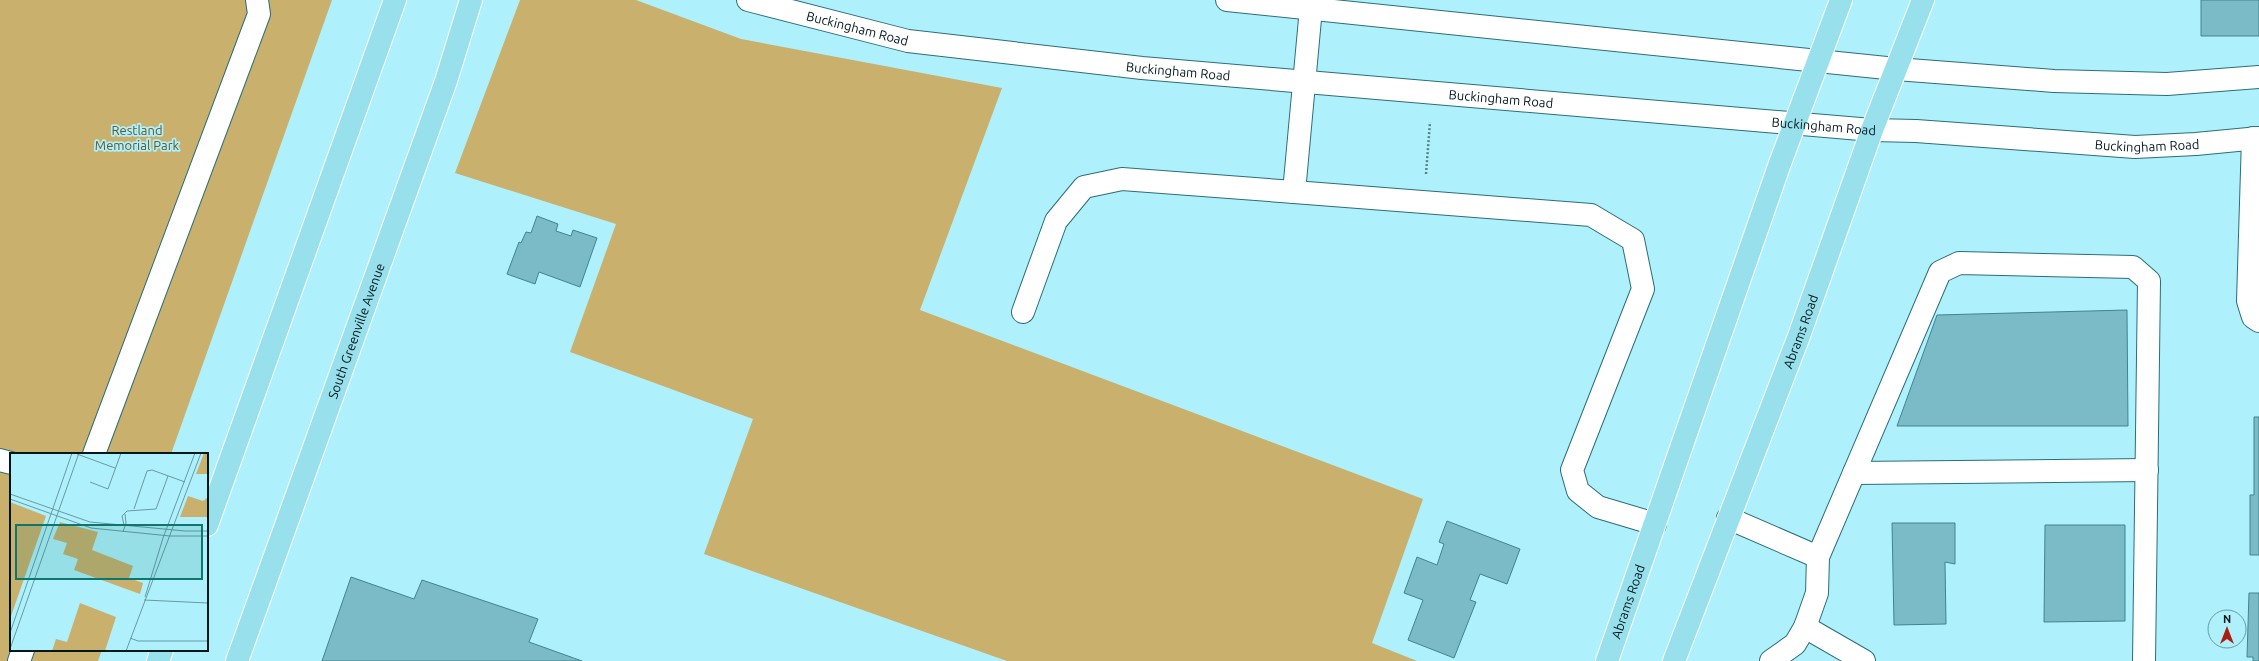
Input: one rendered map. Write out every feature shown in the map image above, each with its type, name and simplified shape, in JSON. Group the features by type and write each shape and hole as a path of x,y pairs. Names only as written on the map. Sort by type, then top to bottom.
{"main road":[{"path":"208,522 395,0"},
{"name":"South Greenville Avenue","path":"237,661 446,81 472,0"},
{"name":"Abrams Road","path":"1607,661 1794,124 1841,0"},
{"name":"Abrams Road","path":"1674,661 1799,336 1872,130 1923,0"},
{"path":"158,661 162,651"}],"street":[{"path":"94,453 259,14 257,0"},
{"name":"Buckingham Road","path":"748,0 908,41 1142,68 1794,124 1872,130 1916,131 2135,147 2196,144 2256,138"},
{"path":"1226,0 1312,3 1896,69 2054,81 2167,84 2259,77"},
{"path":"1294,192 1312,3"},
{"path":"2256,138 2248,301 2253,317 2259,321"},
{"path":"1023,312 1056,221 1084,187 1122,179 1591,215 1633,240 1643,289 1572,470 1578,491 1598,506 1655,524"},
{"path":"1771,661 1794,644 1805,627 1817,593 1818,557 1940,272 1959,263 2133,267 2149,281 2144,661"},
{"path":"0,460 10,463"},
{"path":"1854,473 2147,470"},
{"path":"1728,518 1818,557"},
{"path":"1805,627 1864,661"},
{"path":"19,661 23,651"}],"path":[{"path":"1424,202 1430,122"}],"green space":[{"name":"Restland Memorial Park","path":"0,0 332,0 171,453 10,453 10,651 102,651 98,661 0,661"},
{"path":"520,0 636,0 741,39 1002,88 920,310 1423,499 1372,643 1417,661 1007,661 704,554 753,419 570,352 616,224 455,173"}],"building":[{"path":"2201,0 2259,0 2259,36 2201,36"},
{"path":"537,216 558,224 556,231 571,236 573,230 597,238 580,287 539,272 535,284 507,274 519,242 521,243 526,232 531,233"},
{"path":"2127,310 2128,426 1897,426 1937,315"},
{"path":"2254,417 2259,417 2259,555 2250,555 2250,495 2254,495"},
{"path":"1447,521 1520,549 1507,584 1480,574 1470,600 1476,602 1454,658 1408,640 1423,600 1404,593 1417,557 1437,565 1444,544 1439,542"},
{"path":"1892,523 1955,523 1955,564 1945,562 1946,624 1894,625"},
{"path":"2045,525 2125,525 2125,621 2044,622"},
{"path":"351,577 414,599 422,580 538,619 529,642 582,661 322,661"},
{"path":"2249,593 2259,593 2259,661 2253,661 2253,657 2247,657"}]}
